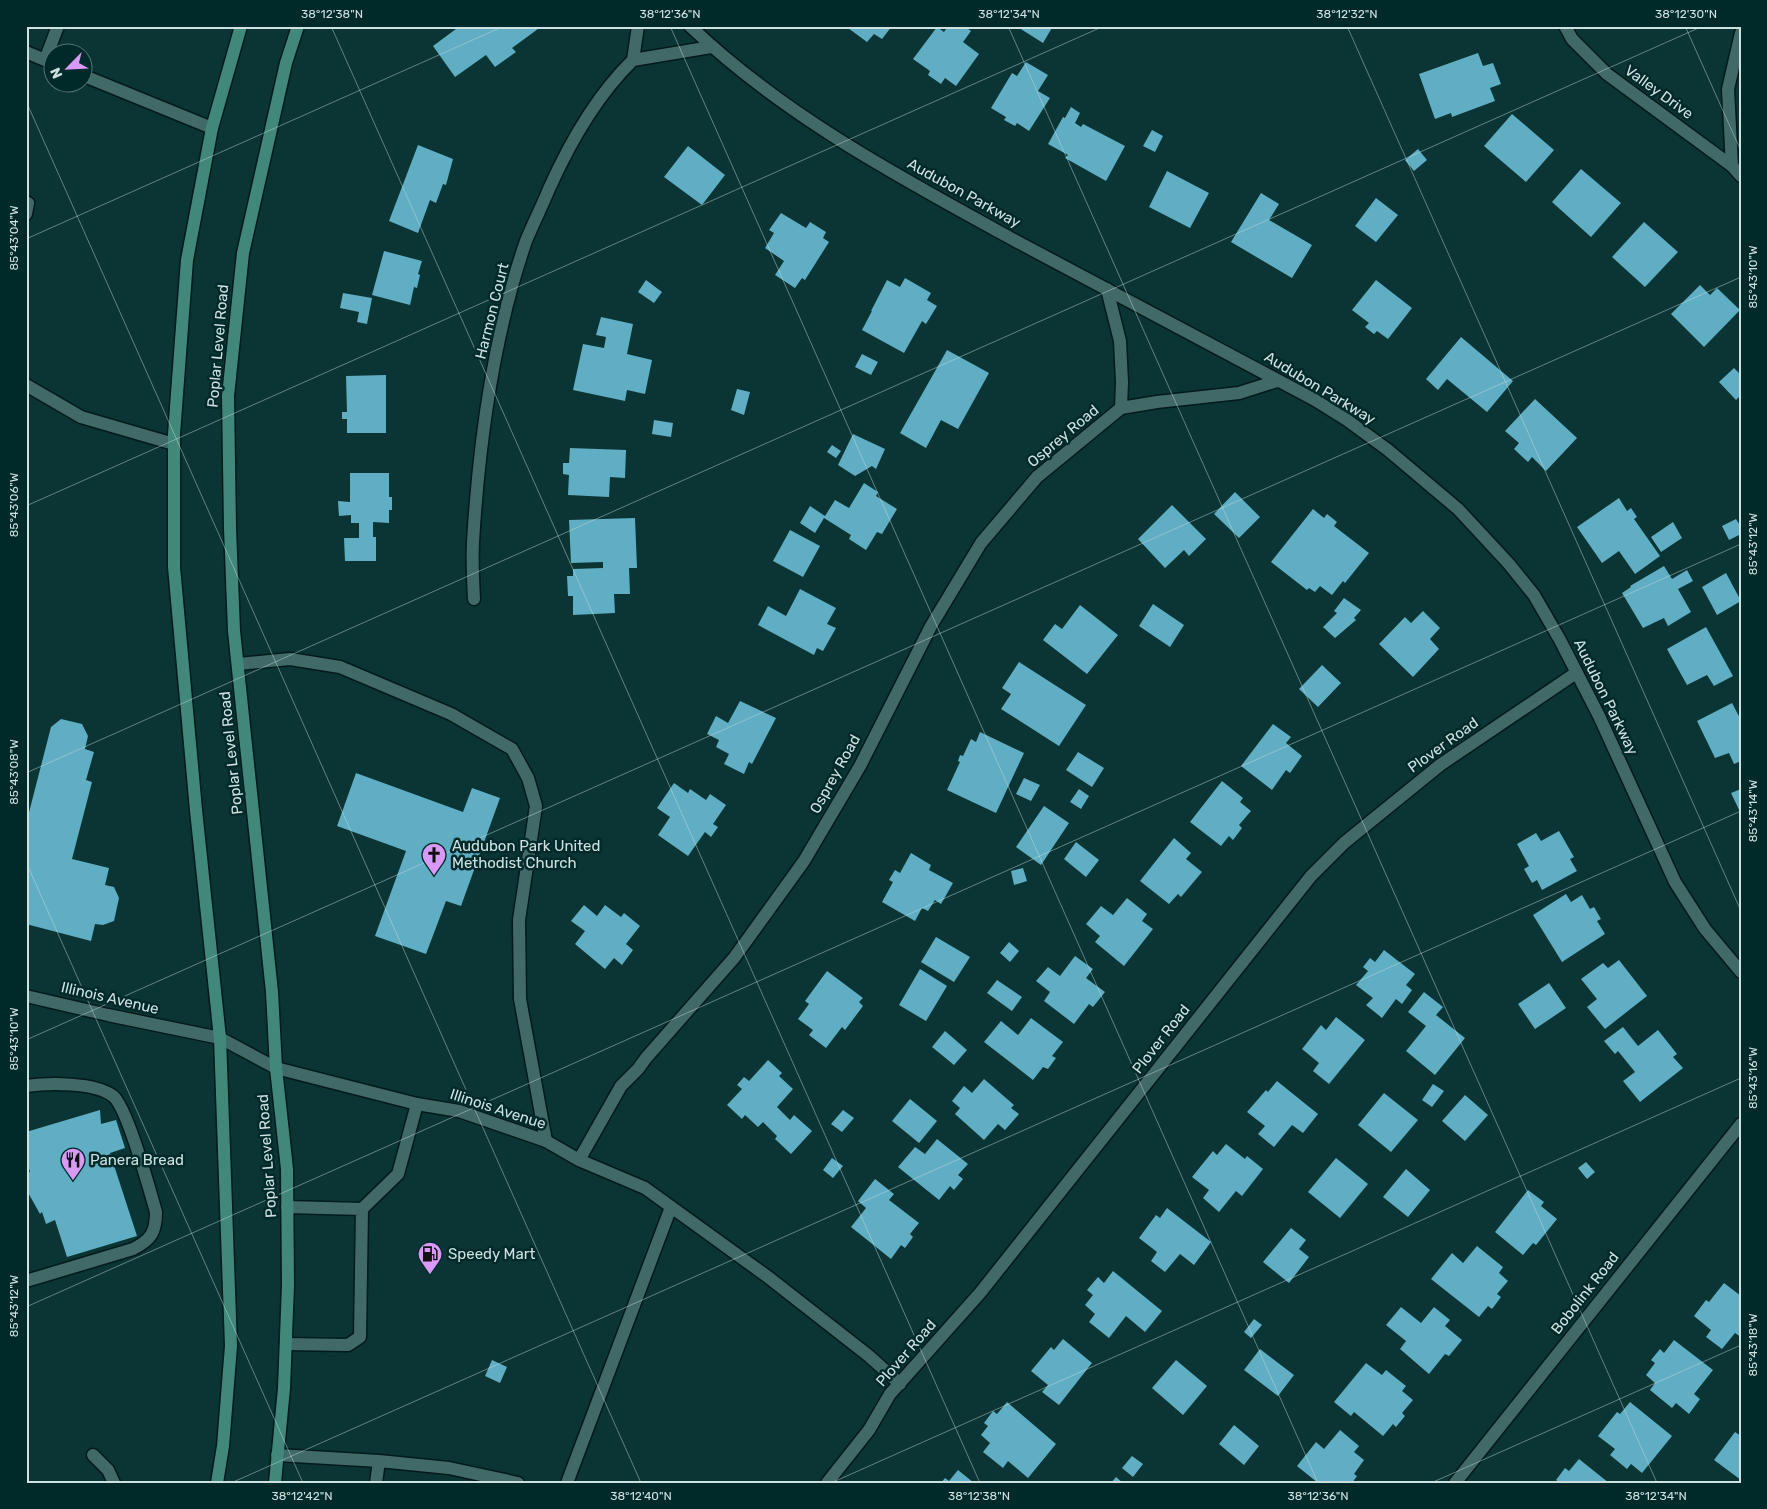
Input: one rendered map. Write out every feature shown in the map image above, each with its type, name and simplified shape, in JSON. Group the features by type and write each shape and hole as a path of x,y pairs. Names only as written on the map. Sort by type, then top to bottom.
{"main road":[{"path":"217,1483 223,1446 231,1346 220,1038 196,810 174,566 174,444 187,260 212,128 240,26"},
{"name":"Poplar Level Road","path":"275,1483 286,1344 288,1285 287,1169 276,1068 272,992 234,631 230,528 229,387 243,253 286,63 298,26"}],"street":[{"path":"54,42 58,26"},
{"path":"638,26 633,60 711,46"},
{"name":"Audubon Parkway","path":"690,26 738,70 824,130 909,183 1314,400 1381,445 1458,510 1509,564 1534,595 1599,716 1675,882 1705,929 1741,972"},
{"name":"Valley Drive","path":"1565,26 1572,39 1606,74 1732,166 1741,176"},
{"path":"1732,166 1728,88 1741,33"},
{"path":"26,52 42,59"},
{"name":"Harmon Court","path":"474,599 473,543 486,411 506,310 527,240 561,162 593,107 633,60"},
{"path":"92,79 212,128"},
{"path":"26,202 28,203 26,214"},
{"name":"Osprey Road","path":"1107,289 1120,341 1121,408"},
{"name":"Osprey Road","path":"579,1160 621,1086 734,958 804,861 860,766 931,626 981,543 1037,477 1121,408 1239,393 1277,380"},
{"path":"26,385 81,417 174,444"},
{"path":"238,664 290,659 340,668 451,714 512,749 528,778 536,806 519,920 520,999 546,1141"},
{"name":"Plover Road","path":"827,1483 869,1430 890,1394 980,1293 1311,876 1344,843 1440,765 1576,673"},
{"name":"Illinois Avenue","path":"26,996 220,1038 276,1068 417,1104 459,1111 546,1141 579,1160 645,1188 776,1283 869,1356 900,1384"},
{"path":"26,1086 66,1084 93,1088 114,1096 124,1113 156,1212 156,1223 153,1232 146,1242 133,1249 26,1281"},
{"path":"286,1344 348,1346 360,1337 362,1209 398,1174 417,1104"},
{"name":"Bobolink Road","path":"1455,1483 1741,1124"},
{"path":"287,1207 362,1209"},
{"path":"567,1483 671,1207"},
{"path":"93,1455 108,1470 114,1483"},
{"path":"277,1455 449,1468 518,1483"},
{"path":"376,1483 379,1462"}],"building":[{"path":"460,26 542,26 512,48 516,52 495,67 486,55 455,77 433,46"},
{"path":"849,26 892,26 882,39 874,34 867,42 848,28"},
{"path":"948,26 964,26 971,31 963,42 979,54 956,86 945,78 941,84 928,75 930,71 913,59 937,27 944,32"},
{"path":"1016,26 1053,26 1043,43"},
{"path":"1478,53 1483,66 1493,63 1501,84 1490,88 1495,101 1452,117 1451,113 1435,119 1419,74"},
{"path":"1026,62 1048,75 1038,91 1050,98 1029,131 1017,123 1015,126 1004,120 1006,117 991,108 1012,73 1017,76"},
{"path":"1071,107 1080,113 1075,123 1081,127 1083,124 1125,146 1106,181 1065,158 1068,155 1048,144 1063,117 1065,118"},
{"path":"1512,114 1554,150 1526,182 1484,146"},
{"path":"1152,130 1163,136 1155,152 1143,146"},
{"path":"418,145 453,159 446,185 443,184 436,203 430,200 418,233 389,221"},
{"path":"688,146 725,175 702,205 664,177"},
{"path":"1418,149 1427,160 1414,171 1405,160"},
{"path":"1581,169 1621,203 1591,237 1552,202"},
{"path":"1167,171 1209,193 1190,228 1149,207"},
{"path":"1261,193 1279,204 1269,220 1312,245 1292,278 1231,242"},
{"path":"1376,198 1398,215 1376,242 1355,226"},
{"path":"781,213 806,228 810,222 826,232 823,238 829,242 805,280 802,278 795,288 775,275 784,261 765,248 774,233 769,230"},
{"path":"1644,222 1678,252 1645,287 1612,257"},
{"path":"384,251 422,261 418,274 420,275 417,288 414,287 410,305 372,295"},
{"path":"905,278 931,293 927,300 937,306 926,324 922,321 904,353 862,330 887,280 900,287"},
{"path":"646,280 662,292 654,303 638,292"},
{"path":"1376,280 1412,308 1388,339 1377,331 1374,334 1365,327 1369,323 1352,310"},
{"path":"1700,285 1710,295 1717,288 1740,310 1704,347 1671,314"},
{"path":"343,293 372,298 367,324 357,322 359,312 340,308"},
{"path":"601,317 633,324 627,354 652,360 645,394 627,390 625,401 573,390 583,344 604,348 606,337 596,335"},
{"path":"1461,337 1513,381 1487,412 1447,379 1438,390 1426,379"},
{"path":"947,350 989,373 958,429 941,420 926,448 900,433"},
{"path":"862,354 878,362 871,375 855,367"},
{"path":"1734,368 1741,375 1741,395 1736,400 1719,382"},
{"path":"386,375 386,433 347,433 347,419 342,419 342,412 347,412 346,376"},
{"path":"737,389 750,392 744,415 731,410"},
{"path":"1535,399 1577,438 1546,471 1532,457 1528,462 1514,449 1519,443 1505,431"},
{"path":"654,420 673,423 671,437 652,434"},
{"path":"853,434 885,449 876,469 872,466 855,476 838,465"},
{"path":"832,445 841,451 836,458 827,452"},
{"path":"570,448 626,450 625,478 610,477 609,497 568,495 569,475 563,474 563,463 569,463"},
{"path":"350,473 389,473 389,497 392,497 392,510 389,510 389,523 373,522 373,537 376,537 376,561 345,561 344,538 359,538 359,523 351,523 351,515 339,516 338,501 350,502"},
{"path":"864,483 878,492 876,496 897,509 882,534 877,532 866,550 849,539 851,535 824,518 815,533 800,523 810,506 825,516 835,500 849,508"},
{"path":"1235,492 1260,517 1239,538 1214,514"},
{"path":"1619,498 1627,511 1631,508 1637,517 1634,519 1660,556 1635,574 1619,551 1602,563 1577,527"},
{"path":"1172,505 1206,539 1189,556 1184,550 1165,568 1138,539"},
{"path":"1313,509 1324,518 1327,514 1337,522 1334,526 1369,553 1345,583 1343,581 1332,595 1320,586 1315,592 1309,588 1307,590 1271,562"},
{"path":"635,518 637,568 629,568 630,594 614,594 615,613 573,615 573,596 568,596 567,576 573,576 573,569 603,568 603,562 571,563 569,520"},
{"path":"1736,519 1741,527 1741,534 1729,540 1722,526"},
{"path":"1673,522 1682,538 1661,552 1651,537"},
{"path":"790,530 820,546 803,577 773,561"},
{"path":"1664,566 1672,579 1687,570 1693,581 1678,589 1691,612 1668,626 1664,618 1643,628 1622,593 1630,586"},
{"path":"1726,573 1741,601 1717,615 1702,587"},
{"path":"800,589 836,608 827,624 836,628 823,651 817,648 814,655 758,625 768,606 786,616"},
{"path":"1344,598 1361,610 1354,618 1356,620 1335,638 1323,627 1337,613 1334,611"},
{"path":"1153,604 1184,625 1170,647 1139,626"},
{"path":"1080,605 1118,635 1087,674 1043,640 1055,624 1062,629"},
{"path":"1423,611 1440,628 1430,639 1439,649 1413,677 1379,644 1405,617 1411,623"},
{"path":"1706,627 1733,676 1714,686 1707,675 1687,685 1667,649"},
{"path":"1019,662 1086,705 1059,746 1001,709 1011,694 1002,688"},
{"path":"1322,665 1341,683 1318,707 1299,689"},
{"path":"740,701 776,718 752,764 749,762 744,774 724,764 729,754 716,747 719,740 707,734 716,716 728,723"},
{"path":"1732,703 1741,720 1741,761 1734,764 1729,753 1715,758 1697,721"},
{"path":"61,719 82,724 88,736 85,749 94,752 86,780 92,782 72,859 109,868 105,885 114,887 119,898 114,921 103,925 95,924 91,941 26,924 26,824 51,727"},
{"path":"1273,724 1291,737 1286,743 1302,756 1290,773 1286,770 1272,790 1241,766"},
{"path":"980,732 1024,753 996,813 947,790 960,762 958,761 960,755 963,756 971,739 976,742"},
{"path":"1078,752 1104,768 1092,787 1066,770"},
{"name":"Audubon Park United Methodist Church","path":"356,773 463,812 472,788 500,798 461,906 446,901 426,954 375,936 406,851 337,826"},
{"path":"1024,778 1040,785 1031,801 1016,794"},
{"path":"1222,781 1243,798 1240,802 1251,811 1239,825 1242,828 1233,840 1229,836 1221,846 1190,822"},
{"path":"674,783 688,793 690,789 706,800 710,794 726,805 713,824 718,827 711,837 705,832 688,856 658,835 670,817 657,808"},
{"path":"1079,789 1089,796 1081,809 1070,802"},
{"path":"1741,789 1741,814 1731,793"},
{"path":"1044,806 1069,823 1041,865 1016,847"},
{"path":"1559,831 1574,857 1570,859 1577,871 1542,890 1537,880 1532,883 1524,869 1529,866 1517,844 1536,833 1541,841"},
{"path":"1174,838 1191,853 1186,859 1202,872 1181,897 1178,894 1169,904 1140,881"},
{"path":"1076,842 1099,860 1086,877 1064,859"},
{"path":"911,853 931,865 929,870 953,883 941,904 935,900 928,911 922,908 915,921 882,902 893,882 889,880 895,870 900,873"},
{"path":"1023,868 1027,881 1014,885 1011,871"},
{"path":"1566,894 1571,902 1582,895 1590,909 1594,907 1601,919 1597,921 1605,934 1562,962 1533,915"},
{"path":"1127,898 1147,914 1142,921 1153,929 1124,966 1095,942 1100,936 1086,924 1101,906 1113,915"},
{"path":"584,905 597,916 605,905 621,917 624,913 640,926 626,944 633,950 622,965 614,958 605,969 575,944 585,931 571,921"},
{"path":"936,937 970,957 954,982 921,962"},
{"path":"1009,942 1019,951 1010,962 1000,953"},
{"path":"1384,950 1415,974 1406,985 1412,990 1402,1004 1396,999 1382,1018 1366,1005 1373,998 1356,985 1368,971 1363,967 1370,958 1375,962"},
{"path":"1075,956 1093,969 1086,978 1105,992 1093,1007 1089,1004 1074,1024 1044,1001 1050,992 1036,981 1048,967 1060,976"},
{"path":"1619,960 1647,996 1605,1029 1587,1007 1597,999 1581,979 1603,963 1608,968"},
{"path":"920,969 947,986 926,1021 899,1005"},
{"path":"827,971 863,998 859,1002 863,1006 845,1030 842,1027 826,1048 809,1035 813,1030 798,1019 809,1004 805,1001"},
{"path":"997,980 1022,997 1012,1011 987,993"},
{"path":"1549,983 1566,1008 1535,1029 1518,1004"},
{"path":"1424,992 1443,1007 1436,1015 1465,1038 1435,1075 1406,1051 1426,1026 1408,1012"},
{"path":"1336,1017 1365,1040 1329,1084 1313,1071 1319,1063 1302,1049 1321,1025 1326,1030"},
{"path":"1031,1018 1063,1042 1052,1056 1056,1058 1048,1069 1043,1067 1033,1080 984,1042 1001,1021 1018,1035"},
{"path":"1623,1027 1638,1046 1658,1030 1677,1054 1673,1057 1683,1068 1640,1102 1623,1081 1635,1072 1618,1051 1615,1054 1604,1041"},
{"path":"945,1031 967,1050 954,1065 932,1047"},
{"path":"768,1060 782,1073 779,1076 793,1089 777,1107 790,1120 794,1115 812,1131 791,1154 775,1139 777,1136 763,1122 758,1127 745,1115 742,1119 727,1105 742,1089 737,1085 744,1077 749,1081"},
{"path":"984,1079 1014,1105 1011,1108 1019,1114 1005,1130 998,1124 984,1140 955,1114 960,1108 952,1101 964,1086 972,1093"},
{"path":"1277,1081 1318,1114 1303,1133 1292,1125 1274,1147 1258,1134 1265,1126 1247,1112 1266,1090 1268,1092"},
{"path":"1433,1084 1444,1091 1432,1107 1422,1100"},
{"path":"1384,1093 1418,1120 1391,1152 1358,1125"},
{"path":"1465,1095 1488,1115 1465,1141 1442,1121"},
{"path":"910,1099 937,1121 919,1143 892,1121"},
{"name":"Panera Bread","path":"100,1110 101,1124 116,1120 125,1148 110,1153 137,1236 67,1257 55,1220 46,1224 42,1212 40,1214 26,1189 26,1173 30,1172 26,1159 26,1132"},
{"path":"843,1110 854,1118 842,1132 831,1124"},
{"path":"937,1139 968,1164 958,1175 963,1179 954,1190 950,1186 939,1200 898,1167 915,1147 925,1154"},
{"path":"1226,1144 1245,1159 1247,1156 1263,1169 1242,1196 1236,1191 1219,1212 1203,1198 1209,1190 1192,1177 1213,1151 1217,1155"},
{"path":"832,1158 843,1166 833,1178 823,1170"},
{"path":"1336,1158 1368,1184 1340,1218 1308,1192"},
{"path":"1586,1162 1595,1172 1587,1179 1578,1168"},
{"path":"1406,1169 1430,1190 1408,1217 1383,1197"},
{"path":"875,1179 894,1194 889,1200 919,1223 910,1234 913,1237 905,1248 901,1245 891,1259 851,1227 866,1208 858,1201"},
{"path":"1528,1190 1544,1202 1541,1206 1557,1219 1536,1245 1533,1243 1523,1255 1495,1232"},
{"path":"1167,1208 1211,1242 1194,1265 1180,1254 1165,1272 1151,1261 1157,1252 1139,1238 1156,1215 1160,1218"},
{"path":"1291,1228 1306,1240 1299,1249 1309,1257 1289,1283 1263,1262"},
{"path":"1477,1246 1503,1267 1499,1273 1508,1281 1497,1294 1501,1297 1492,1309 1488,1306 1479,1317 1431,1279 1452,1253 1463,1263"},
{"path":"1113,1271 1162,1311 1145,1332 1126,1316 1109,1338 1089,1322 1095,1314 1085,1305 1093,1295 1087,1290 1098,1277 1104,1283"},
{"path":"1724,1283 1741,1296 1741,1337 1735,1333 1722,1349 1706,1337 1711,1330 1694,1316 1706,1300 1709,1302"},
{"path":"1401,1307 1421,1323 1434,1307 1450,1320 1445,1326 1462,1340 1449,1356 1445,1354 1429,1374 1400,1349 1406,1341 1386,1325"},
{"path":"1254,1319 1262,1325 1251,1338 1244,1332"},
{"path":"1063,1339 1092,1363 1059,1405 1042,1392 1048,1385 1031,1371 1051,1347 1054,1350"},
{"path":"1674,1340 1713,1370 1694,1394 1700,1399 1689,1414 1676,1403 1672,1408 1650,1390 1655,1383 1646,1375 1655,1363 1651,1360 1660,1349 1664,1353"},
{"path":"1260,1349 1294,1375 1278,1396 1244,1370"},
{"path":"492,1360 507,1367 500,1383 485,1376"},
{"path":"1176,1360 1207,1386 1183,1415 1152,1388"},
{"path":"1366,1363 1382,1375 1386,1370 1406,1386 1402,1391 1413,1400 1402,1413 1405,1416 1396,1427 1393,1424 1383,1436 1354,1412 1351,1416 1334,1402"},
{"path":"1007,1402 1056,1444 1028,1478 1008,1461 1003,1468 983,1452 990,1443 981,1435 988,1426 984,1423 993,1411 997,1414"},
{"path":"1630,1402 1672,1436 1642,1473 1631,1464 1627,1469 1610,1455 1615,1449 1598,1436 1617,1412 1620,1414"},
{"path":"1234,1425 1259,1446 1244,1465 1219,1444"},
{"path":"1340,1430 1359,1446 1354,1452 1364,1460 1354,1474 1357,1476 1352,1483 1318,1483 1297,1466 1316,1442 1324,1449"},
{"path":"1735,1432 1741,1436 1741,1480 1714,1460"},
{"path":"1132,1456 1143,1464 1133,1477 1122,1468"},
{"path":"1579,1459 1609,1483 1560,1483 1556,1480 1565,1468 1569,1471"},
{"path":"958,1470 974,1483 941,1483 945,1478 949,1481"},
{"path":"1116,1477 1123,1483 1111,1483"}],"place":[{"name":"Audubon Park United Methodist Church","path":"434,876"},
{"name":"Panera Bread","path":"73,1181"},
{"name":"Speedy Mart","path":"430,1275"}]}
